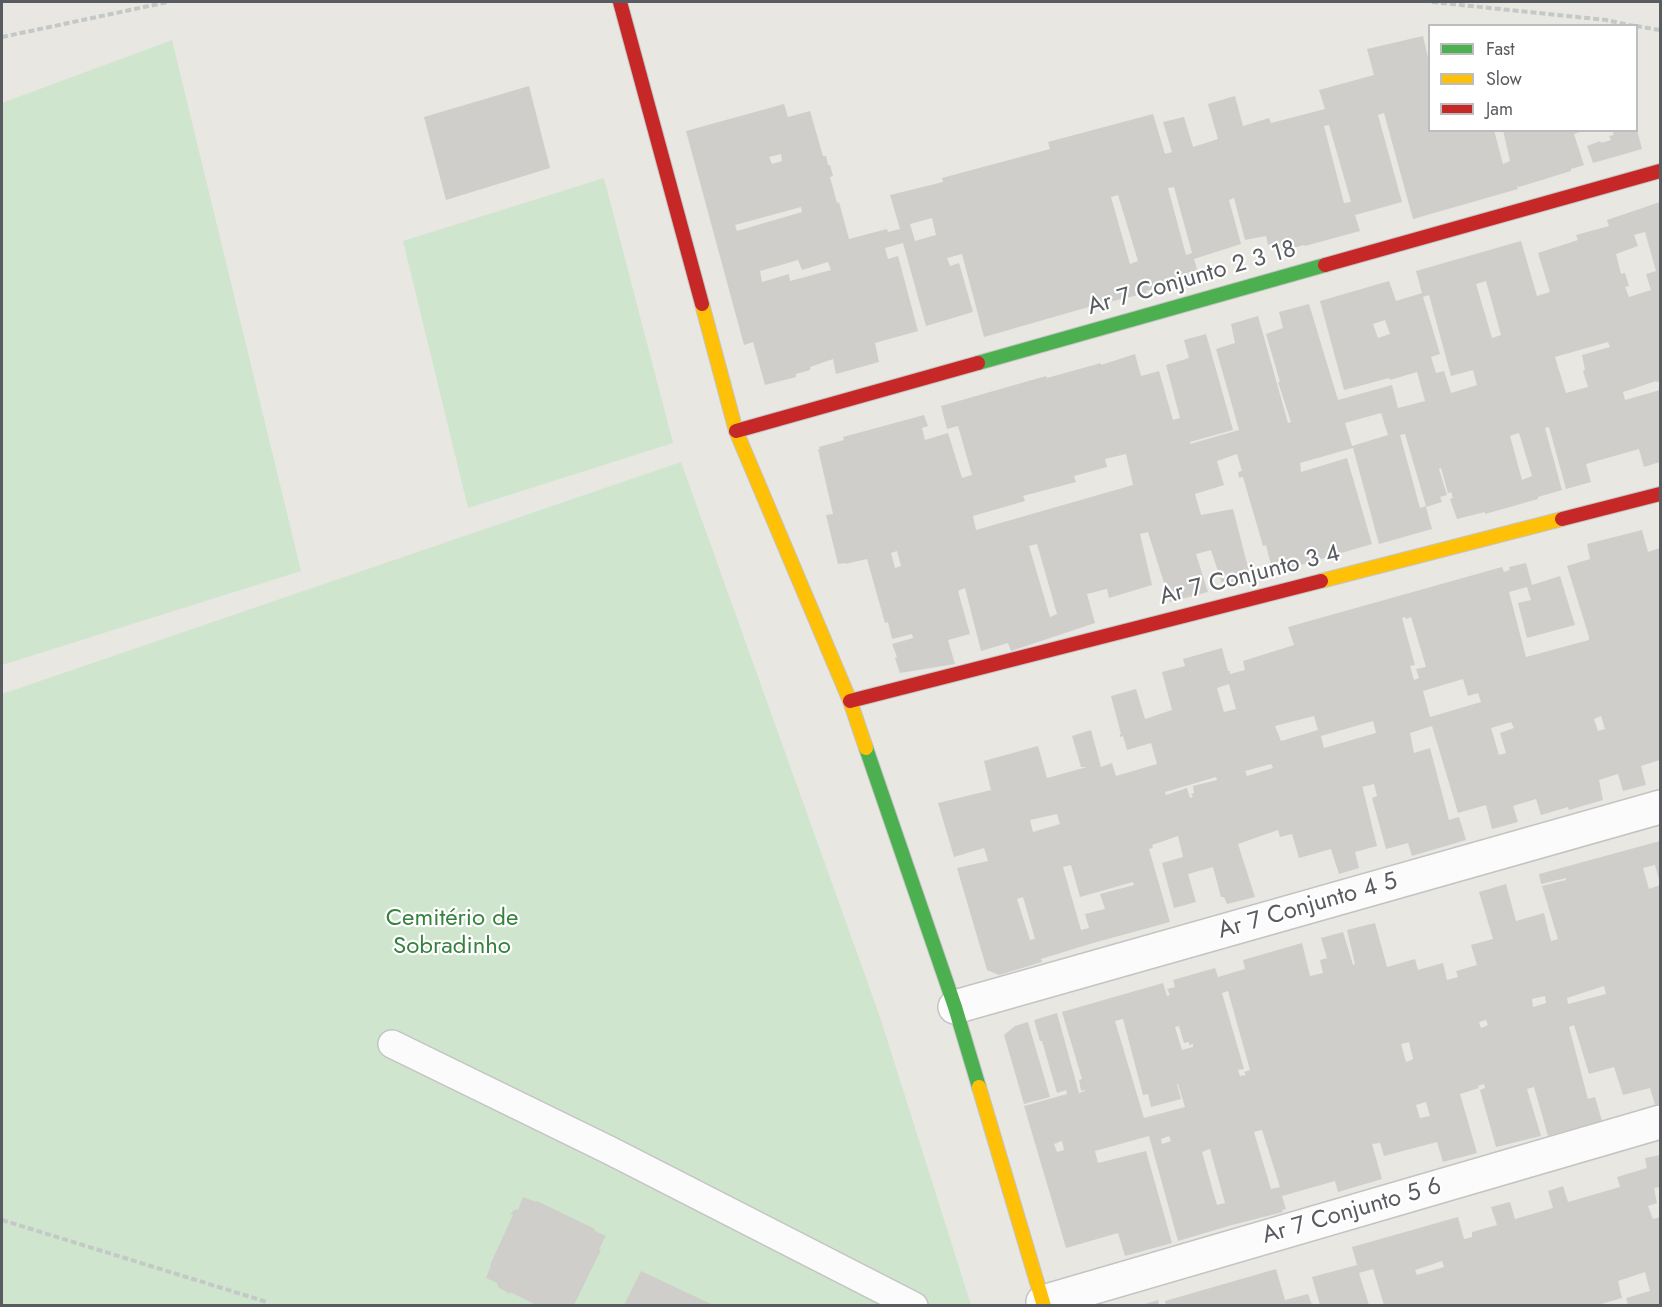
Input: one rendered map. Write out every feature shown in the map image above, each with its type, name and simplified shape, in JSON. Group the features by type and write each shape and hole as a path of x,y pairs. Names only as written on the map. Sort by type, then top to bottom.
{"street":[{"path":"620,2 736,431 850,701 955,1006 1043,1304"},
{"name":"Ar 7 Conjunto 2 3 18","path":"736,431 1660,171"},
{"name":"Ar 7 Conjunto 3 4","path":"850,701 1660,494"},
{"name":"Ar 7 Conjunto 4 5","path":"955,1006 1660,807"},
{"name":"Ar 7 Conjunto 5 6","path":"1043,1304 1660,1122"}],"lane":[{"path":"392,1044 611,1151 914,1305"}],"path":[{"path":"2,37 168,2"},
{"path":"1432,2 1626,24"},
{"path":"1638,26 1660,30"},
{"path":"2,1220 267,1302"}],"green space":[{"path":"172,40 301,571 2,665 2,103"},
{"path":"604,178 673,443 468,508 403,241"},
{"name":"Cemitério de Sobradinho","path":"681,462 880,1017 971,1305 2,1305 2,694"}],"building":[{"path":"1423,36 1428,57 1428,132 1495,132 1503,164 1510,161 1503,132 1580,132 1574,134 1584,165 1519,187 1517,185 1518,189 1413,219 1384,113 1378,115 1402,202 1355,215 1360,231 1281,251 1278,243 1268,245 1266,236 1245,240 1234,198 1229,200 1241,244 1194,259 1199,276 1146,291 1147,293 984,337 962,254 947,258 950,266 959,263 973,312 926,326 903,243 885,248 888,259 898,256 918,331 875,343 879,362 836,374 833,359 810,367 810,370 796,374 796,377 765,385 753,342 744,345 686,131 784,104 788,117 810,111 823,156 826,156 828,165 830,165 833,176 830,177 849,239 887,229 888,232 900,229 890,195 943,182 942,178 1050,149 1048,142 1153,114 1165,154 1172,152 1163,122 1184,117 1193,147 1218,139 1208,104 1235,96 1243,126 1269,118 1271,123 1325,109 1319,90 1374,75 1367,49","holes":["1329,125 1351,202 1344,203 1324,126","781,154 782,161 772,164 769,157","1174,187 1192,253 1186,255 1168,188","1118,195 1138,261 1130,264 1111,197","801,207 802,212 737,231 735,225","932,218 936,235 915,241 910,224","798,260 802,270 828,262 831,270 790,281 789,274 762,282 760,271"]},
{"path":"529,86 550,168 446,200 424,117"},
{"path":"1613,132 1638,132 1642,149 1593,163 1587,146 1611,140 1609,136 1614,135"},
{"path":"1660,202 1660,381 1623,392 1625,400 1660,390 1660,462 1644,467 1639,449 1586,464 1591,482 1566,489 1549,427 1545,428 1562,490 1485,514 1485,512 1457,519 1450,499 1453,498 1451,492 1448,493 1441,468 1439,469 1447,495 1440,497 1442,502 1426,507 1432,529 1379,544 1353,448 1300,463 1301,472 1347,458 1372,544 1273,573 1243,477 1239,478 1238,472 1242,471 1237,454 1217,461 1224,485 1195,494 1201,515 1233,509 1251,579 1223,587 1211,550 1196,554 1208,592 1170,602 1148,532 1140,534 1152,585 1109,598 1107,589 1087,594 1095,623 1011,651 1008,643 981,651 965,588 958,591 970,634 948,640 955,664 900,673 892,644 913,638 912,634 892,639 888,622 885,623 867,559 838,564 826,515 833,514 819,447 844,440 843,437 924,415 928,426 922,428 925,440 948,433 962,478 972,475 958,426 947,429 941,406 1046,376 1047,378 1101,363 1101,365 1135,354 1141,376 1159,371 1173,420 1180,418 1166,365 1189,358 1184,340 1206,334 1233,430 1190,442 1190,444 1239,430 1216,349 1235,343 1231,324 1258,316 1288,423 1291,422 1266,334 1283,328 1279,312 1309,304 1338,400 1392,385 1398,408 1425,401 1417,372 1344,390 1320,301 1389,281 1396,301 1422,293 1416,271 1521,241 1537,296 1550,292 1538,253 1578,240 1576,235 1609,226 1607,220","holes":["1645,232 1656,271 1646,274 1651,290 1629,297 1625,287 1629,286 1625,273 1621,274 1616,254 1638,246 1634,235","1486,281 1501,335 1492,338 1476,284","1429,295 1451,376 1473,370 1477,385 1451,393 1444,371 1436,373 1431,357 1440,354 1423,297","1385,320 1390,334 1378,338 1373,324","1608,342 1610,347 1582,355 1585,370 1583,371 1588,387 1566,393 1555,357","1381,413 1388,435 1352,446 1345,423","1519,433 1532,476 1522,480 1510,436","1405,434 1426,506 1420,508 1400,435","1126,454 1133,485 976,530 973,516 1025,501 1023,496 1076,482 1074,476 1107,467 1105,459","1037,544 1057,614 1050,617 1029,546","897,551 901,566 895,568 891,553"]},
{"path":"1642,530 1648,552 1660,548 1660,760 1641,766 1646,785 1623,791 1618,774 1599,780 1603,800 1541,815 1536,799 1513,806 1518,822 1492,829 1486,805 1458,813 1432,726 1410,733 1414,753 1430,748 1449,820 1459,817 1466,840 1412,856 1408,843 1386,849 1372,798 1377,796 1374,784 1362,787 1377,846 1355,852 1359,868 1339,874 1331,849 1299,858 1292,834 1280,837 1278,830 1238,844 1255,897 1227,904 1224,897 1221,897 1213,867 1188,874 1196,902 1174,908 1162,863 1183,857 1178,836 1152,845 1153,848 1149,849 1170,922 1041,959 1042,962 999,975 987,970 957,868 988,861 984,848 954,857 938,803 991,790 984,761 1038,746 1047,778 1087,767 1081,767 1072,736 1091,730 1101,767 1112,763 1116,776 1157,764 1151,743 1127,750 1123,736 1120,737 1111,696 1136,689 1145,719 1172,710 1162,672 1185,666 1183,659 1222,648 1230,674 1245,670 1243,661 1294,645 1288,627 1502,567 1504,572 1510,570 1509,567 1526,563 1532,585 1560,576 1575,625 1527,638 1518,603 1531,600 1527,587 1509,592 1526,657 1589,640 1567,566 1590,559 1587,544","holes":["1405,617 1406,619 1411,617 1426,667 1416,669 1419,678 1414,680 1410,666 1415,665 1402,618","1463,679 1468,696 1478,693 1481,702 1430,717 1423,691","1229,684 1236,709 1224,712 1217,688","1314,716 1318,730 1281,741 1275,726","1601,716 1605,729 1598,731 1594,719","1373,721 1376,733 1324,748 1321,736","1511,722 1514,728 1500,733 1506,753 1499,755 1491,728","1271,764 1273,768 1247,776 1245,771","1216,777 1217,780 1193,786 1194,793 1190,798 1187,788 1166,795 1165,792","1057,814 1060,824 1033,832 1030,820","1071,865 1080,897 1133,882 1134,885 1100,894 1105,909 1085,914 1089,928 1081,930 1063,867","1023,897 1035,939 1030,940 1017,899"]},
{"path":"1660,841 1660,883 1655,865 1643,868 1649,889 1660,885 1660,1104 1655,1105 1650,1088 1623,1095 1614,1067 1589,1074 1574,1025 1569,1027 1588,1099 1595,1097 1602,1121 1548,1136 1534,1087 1527,1089 1541,1136 1496,1147 1480,1090 1485,1088 1484,1084 1460,1094 1477,1153 1443,1162 1437,1142 1384,1156 1380,1143 1372,1144 1382,1179 1338,1192 1335,1181 1282,1196 1286,1209 1282,1210 1283,1212 1178,1241 1149,1136 1095,1151 1098,1163 1146,1151 1172,1243 1125,1256 1118,1233 1066,1248 1024,1106 1067,1094 1066,1090 1057,1093 1034,1020 1057,1013 1079,1093 1085,1090 1081,1091 1079,1080 1082,1079 1062,1012 1163,983 1167,996 1170,995 1167,989 1175,987 1173,980 1215,968 1218,977 1245,969 1243,960 1302,943 1310,976 1323,973 1320,960 1327,958 1321,938 1343,932 1353,965 1355,964 1347,930 1375,923 1387,967 1415,959 1418,970 1443,963 1447,980 1458,977 1456,971 1477,965 1471,945 1493,939 1479,892 1506,884 1516,921 1544,913 1551,941 1558,939 1542,886 1566,880 1566,878 1541,884 1539,874","holes":["1604,986 1606,994 1568,1004 1567,998","1228,991 1250,1070 1244,1072 1246,1075 1240,1076 1238,1070 1244,1069 1222,993","1545,996 1546,1003 1533,1007 1532,999","1123,1019 1143,1095 1148,1094 1151,1107 1181,1099 1177,1084 1185,1107 1144,1118 1115,1021","1486,1020 1488,1025 1481,1028 1479,1022","1179,1026 1184,1043 1189,1042 1189,1045 1193,1044 1193,1047 1182,1050 1175,1027","1409,1042 1413,1059 1406,1062 1401,1044","1426,1102 1430,1116 1420,1118 1416,1105","1262,1130 1280,1187 1271,1189 1254,1132","1169,1136 1171,1141 1162,1144 1161,1139","1062,1141 1064,1150 1057,1152 1054,1144","1210,1149 1225,1203 1217,1205 1202,1152"]},
{"path":"1028,1022 1050,1097 1024,1104 1004,1035 1015,1026"},
{"path":"1660,1155 1660,1187 1654,1188 1657,1203 1648,1206 1653,1219 1660,1217 1660,1305 1628,1305 1626,1298 1650,1291 1645,1272 1618,1281 1622,1298 1598,1305 1384,1305 1373,1269 1359,1273 1369,1305 1320,1305 1312,1277 1357,1265 1352,1247 1458,1217 1464,1239 1472,1237 1472,1232 1497,1225 1491,1207 1510,1202 1515,1219 1553,1208 1548,1191 1563,1186 1568,1202 1620,1187 1617,1177 1647,1168 1645,1158","holes":["1442,1261 1444,1267 1417,1275 1415,1270"]},
{"path":"523,1197 537,1201 606,1236 574,1305 536,1305 506,1292 498,1287 497,1283 486,1278 513,1215 510,1214 518,1210"},
{"path":"1276,1269 1285,1300 1308,1294 1312,1305 1166,1305 1165,1301"},
{"path":"641,1271 713,1305 624,1305"},
{"path":"1158,1300 1159,1305 1142,1305"}],"traffic: fast":[{"path":"978,363 1325,265"},
{"path":"866,748 955,1007 979,1087"}],"traffic: slow":[{"path":"702,304 736,431 850,701 866,748"},
{"path":"1321,581 1562,519"},
{"path":"979,1087 1044,1306"}],"traffic: jam":[{"path":"620,2 702,304"},
{"path":"1325,265 1660,171"},
{"path":"736,431 978,363"},
{"path":"1562,519 1660,494"},
{"path":"850,701 1321,581"}]}
